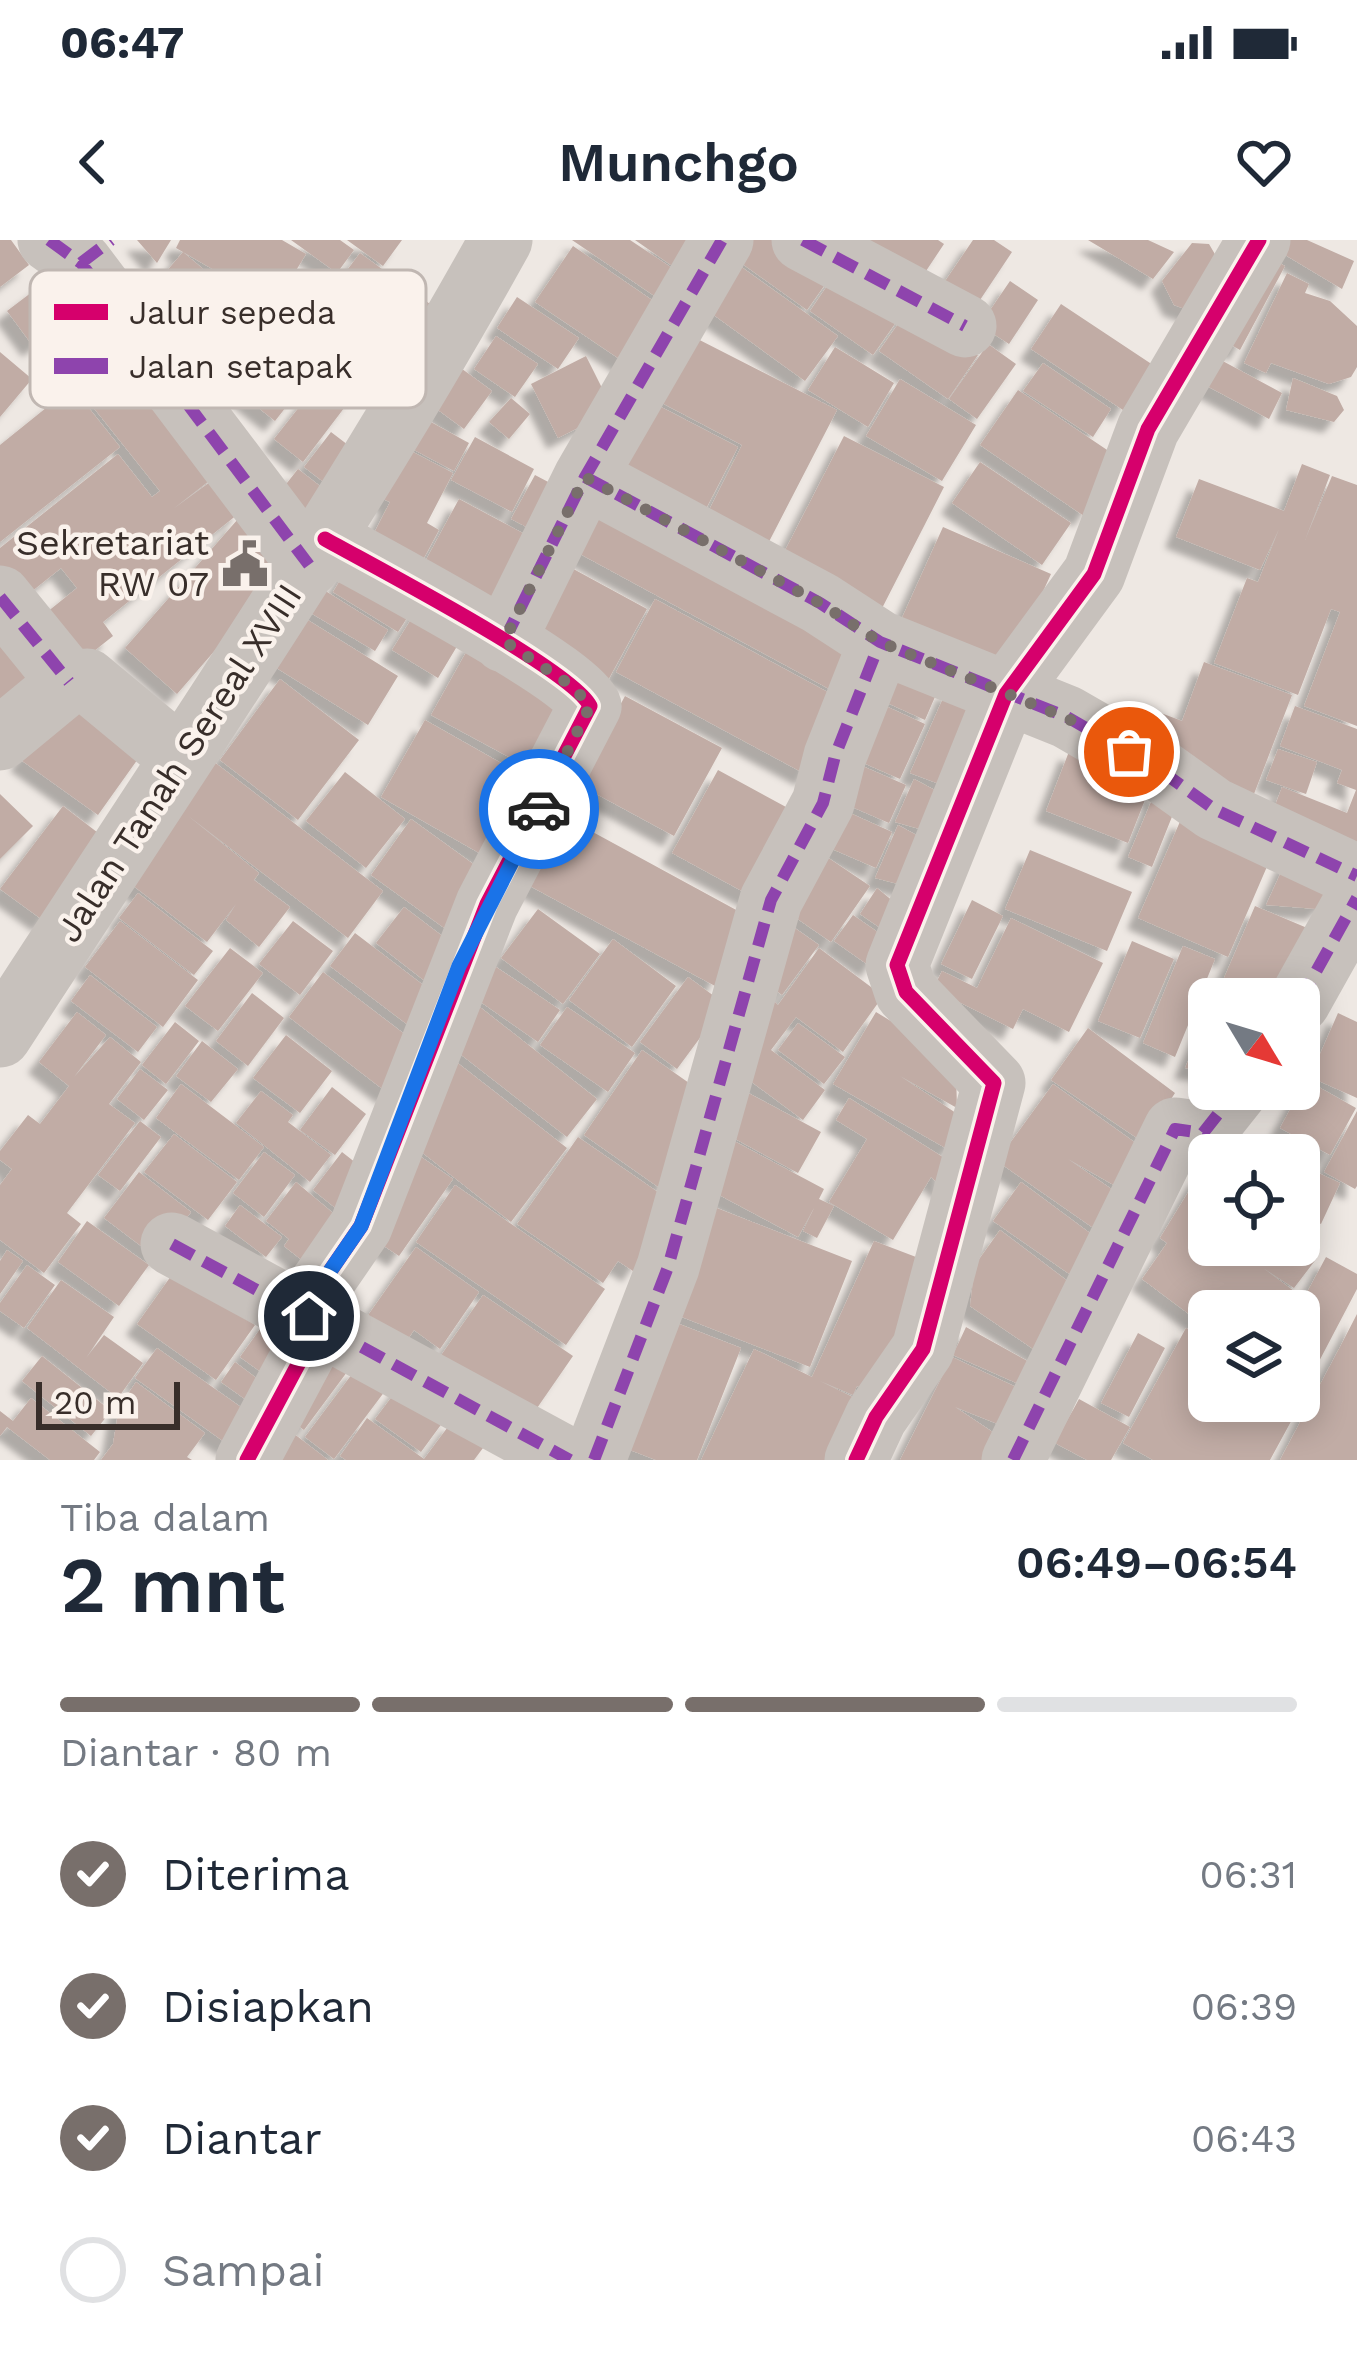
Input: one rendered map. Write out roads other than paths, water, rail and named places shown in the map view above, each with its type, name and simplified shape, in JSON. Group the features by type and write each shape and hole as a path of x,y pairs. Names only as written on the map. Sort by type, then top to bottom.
{"street":[{"name":"Jalan Tanah Sereal XVIII","path":"426,367 501,240"},
{"path":"504,641 585,477 722,240"},
{"path":"803,240 965,326"},
{"path":"856,1460 876,1418 923,1349 992,1098 990,1075 906,992 897,965 999,722 1006,694 1094,574 1148,429 1259,240"},
{"path":"205,408 317,552 504,641 572,686 590,706 487,904 361,1226 315,1293 309,1344 247,1460"},
{"name":"Jalan Tanah Sereal XVIII","path":"0,1036 317,552 402,408"},
{"path":"585,477 820,603 880,642 1096,732 1214,809 1357,876"},
{"path":"0,597 70,682"},
{"path":"594,1460 668,1267 771,900 823,803 835,756 880,642"},
{"path":"0,739 70,682 87,680 180,757"},
{"path":"1312,978 1357,898"},
{"path":"1013,1460 1175,1129 1203,1132 1221,1110"},
{"path":"172,1244 237,1284 309,1316 543,1454"}],"place":[{"name":"Sekretariat RW 07","path":"245,564"}]}
